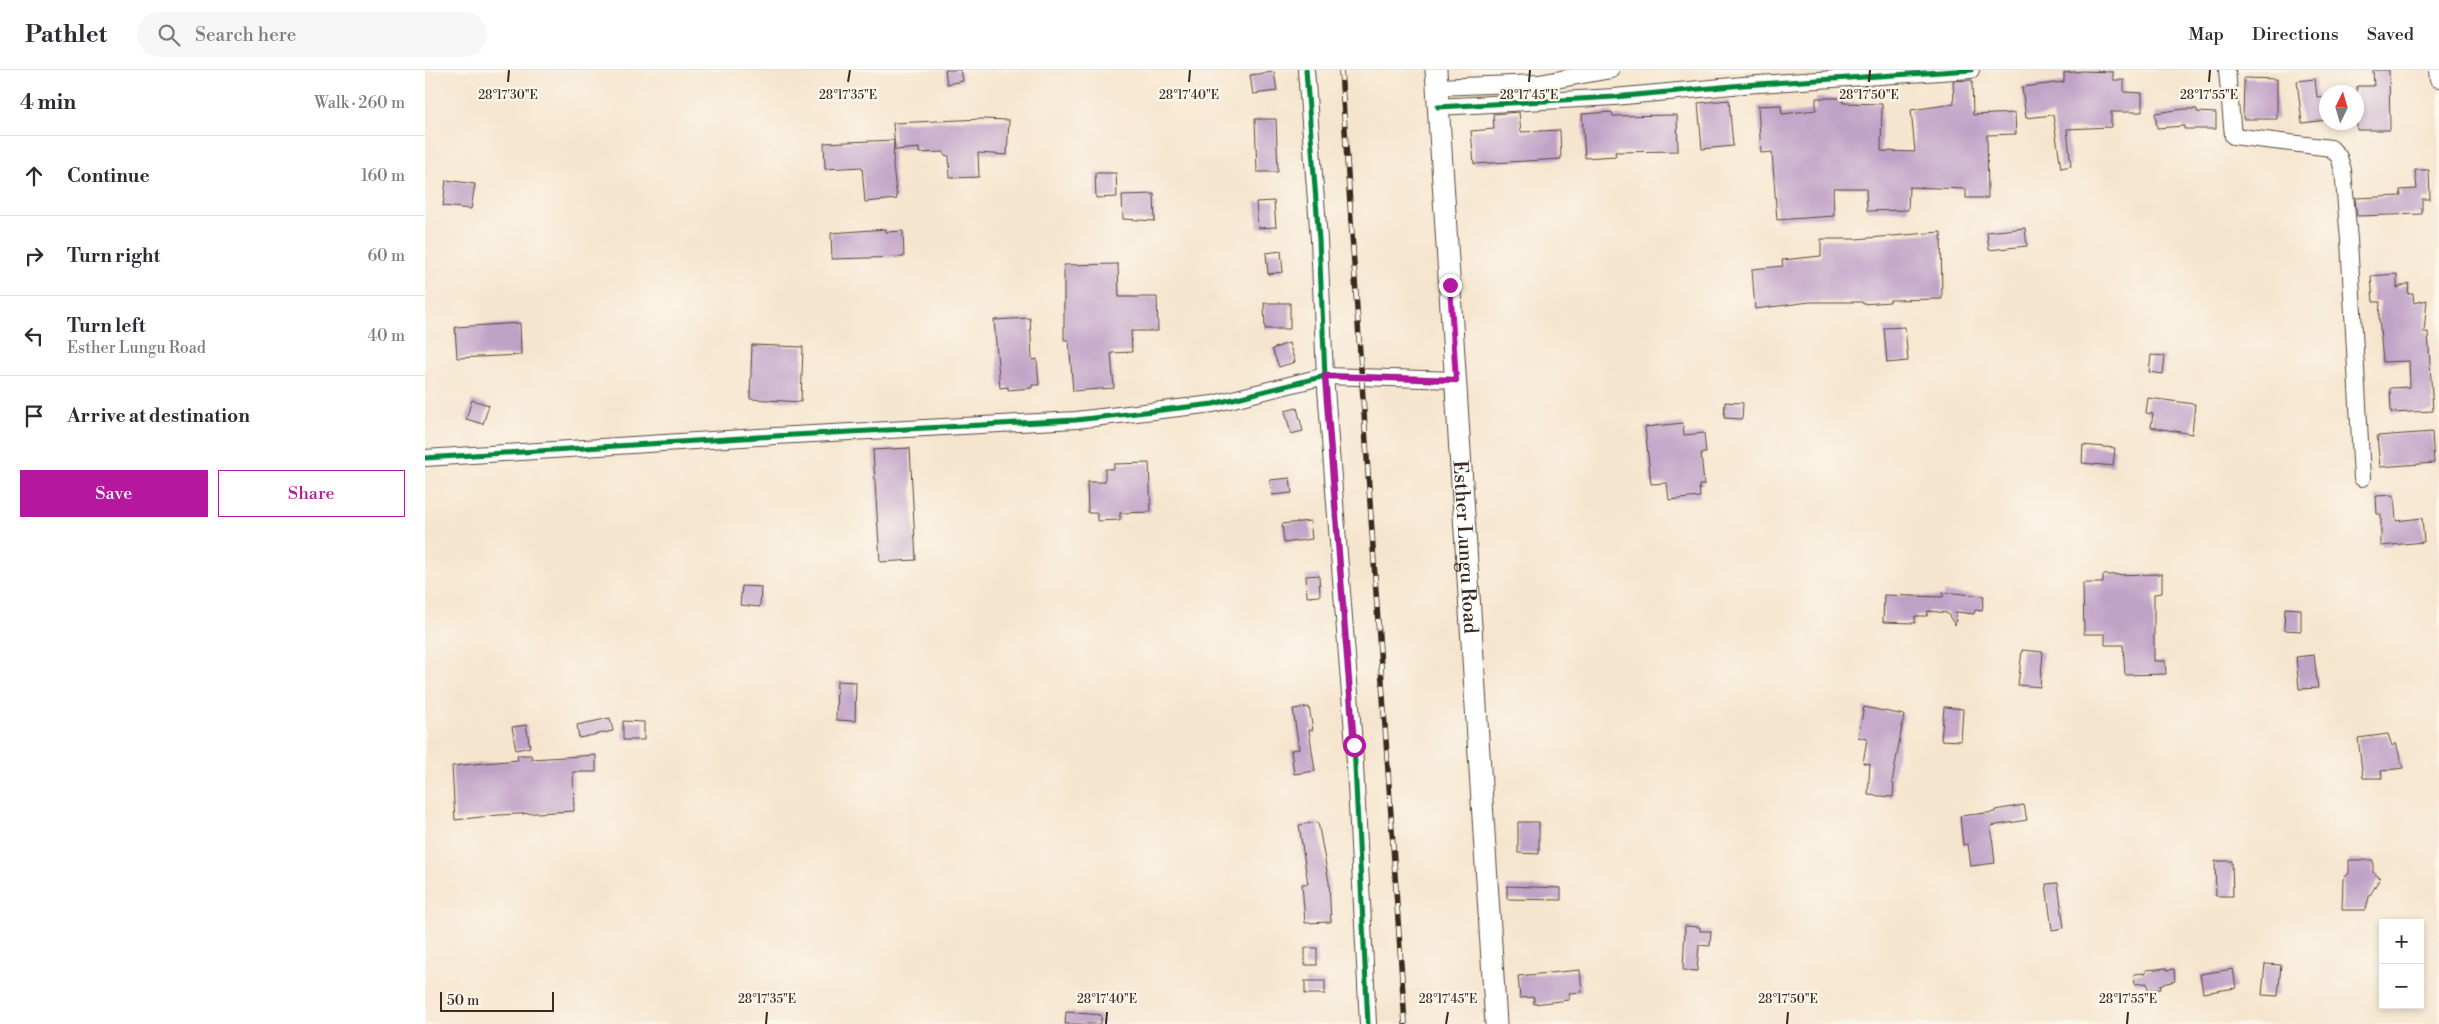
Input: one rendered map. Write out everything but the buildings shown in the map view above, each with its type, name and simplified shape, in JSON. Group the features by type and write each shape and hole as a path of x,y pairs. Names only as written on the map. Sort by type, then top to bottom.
{"street":[{"path":"1306,70 1319,240 1325,376 1354,745 1368,1024"},
{"path":"1437,88 1539,84 1611,70"},
{"path":"1437,88 1614,97 1743,85 1971,70"},
{"path":"2227,70 2233,136 2331,148 2339,157 2343,170 2349,240 2362,478"},
{"name":"Esther Lungu Road","path":"1437,88 1496,1024"},
{"path":"425,458 906,428 1076,420 1213,404 1325,376 1456,380"}],"railway":[{"path":"1341,70 1405,1024"}],"cycle path":[{"path":"1306,70 1319,240 1325,376 1354,745 1368,1024"},
{"path":"1438,107 1614,97 1743,85 1971,70"},
{"path":"425,458 775,436 1076,420 1213,404 1325,376 1456,380"}],"route":[{"path":"1354,745 1325,376 1456,380 1450,285"}]}
